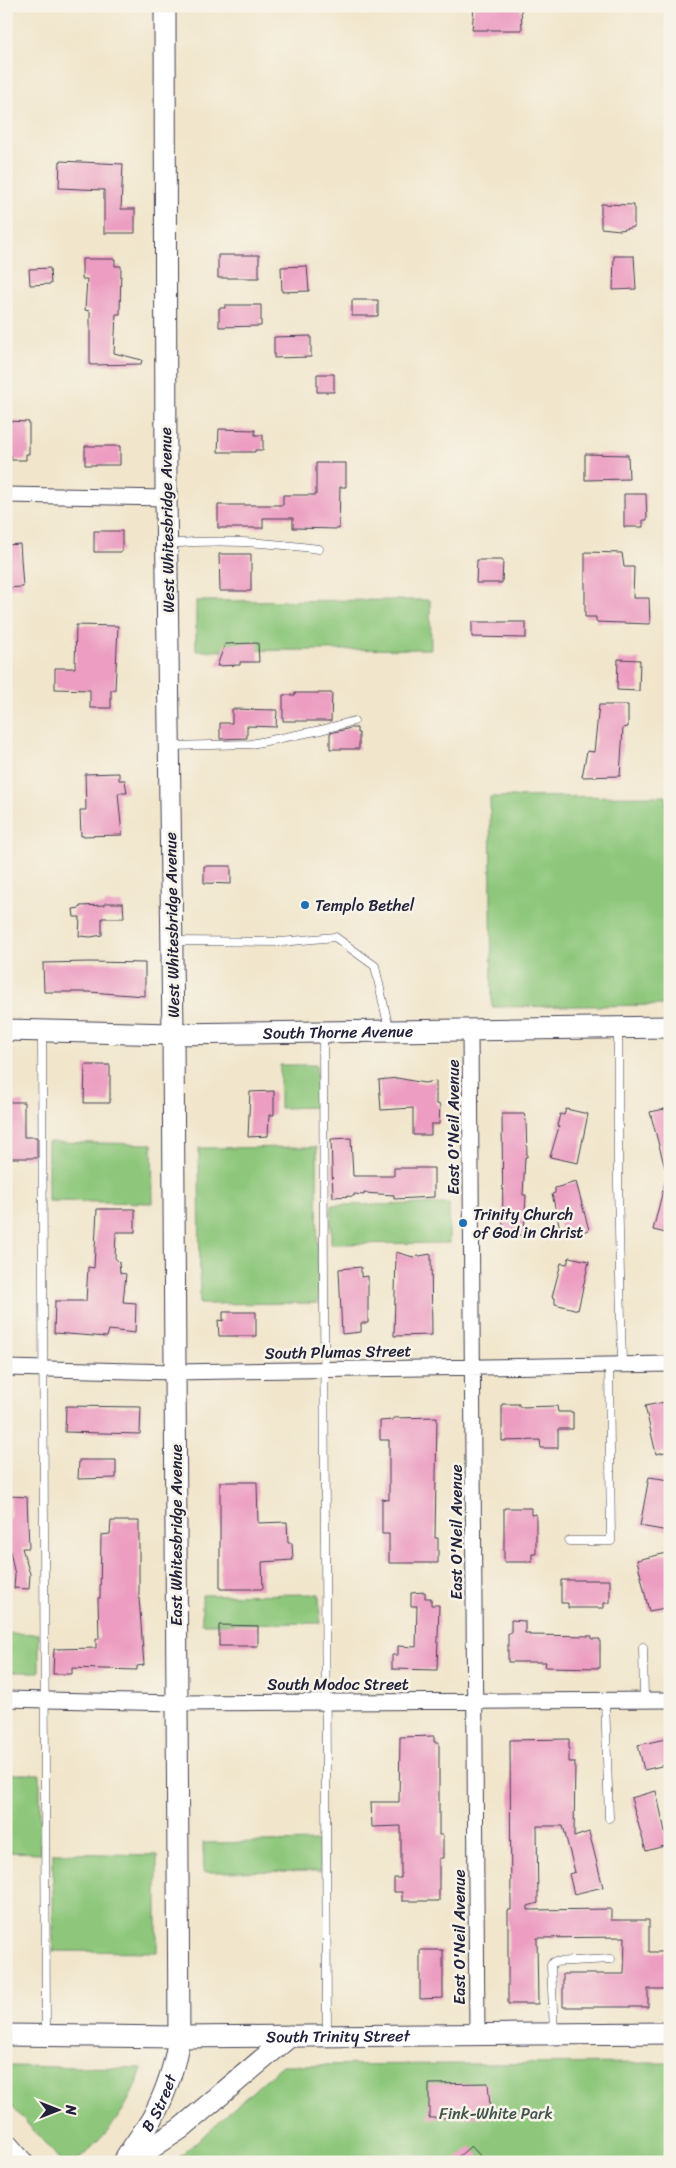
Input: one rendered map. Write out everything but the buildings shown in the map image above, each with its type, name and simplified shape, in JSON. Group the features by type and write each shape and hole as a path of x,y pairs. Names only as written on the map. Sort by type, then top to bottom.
{"main road":[{"name":"West Whitesbridge Avenue","path":"165,6 166,498 173,1034"},
{"name":"South Thorne Avenue","path":"6,1030 173,1034 670,1027"},
{"name":"East Whitesbridge Avenue","path":"173,1034 179,2037"},
{"name":"South Trinity Street","path":"6,2035 179,2037 554,2033 670,2034"},
{"path":"130,2162 180,2129 290,2036"},
{"name":"B Street","path":"124,2162 151,2119 166,2089 176,2060 179,2037"}],"street":[{"path":"6,495 166,498"},
{"name":"East O'Neil Avenue","path":"470,1030 477,2034"},
{"name":"South Plumas Street","path":"6,1368 175,1372 670,1364"},
{"name":"South Modoc Street","path":"6,1698 176,1704 670,1700"},
{"path":"6,2139 26,2162"}],"lane":[{"path":"167,544 212,540 268,542 319,549"},
{"path":"169,746 251,744 321,730 354,721"},
{"path":"172,941 281,942 335,937 375,966 390,1031"},
{"path":"570,1542 611,1541 616,1365 618,1028"},
{"path":"42,1031 46,2036"},
{"path":"322,1032 327,2035"},
{"path":"643,1647 644,1700"},
{"path":"605,1700 608,1818"},
{"path":"554,2033 551,1965 553,1962 611,1959"}],"green space":[{"path":"430,600 431,649 196,651 196,601"},
{"path":"666,796 668,1003 666,1005 492,1007 490,797"},
{"path":"280,1065 316,1065 317,1107 280,1108"},
{"path":"48,1142 152,1144 153,1203 48,1201"},
{"path":"317,1147 318,1303 200,1304 199,1148"},
{"path":"449,1204 449,1243 331,1244 331,1205"},
{"path":"319,1594 320,1623 202,1624 202,1595"},
{"path":"6,1633 39,1634 39,1672 6,1672"},
{"path":"6,1774 40,1774 40,1853 6,1852"},
{"path":"321,1841 321,1871 204,1872 203,1843"},
{"path":"53,1853 157,1855 157,1952 53,1951"},
{"name":"Fink-White Park","path":"670,2063 670,2162 174,2162 282,2065"},
{"path":"6,2066 142,2068 124,2109 108,2131 76,2162 62,2162 6,2100"}],"place":[{"name":"Templo Bethel","path":"305,905"},
{"name":"Trinity Church of God in Christ","path":"463,1223"}]}
